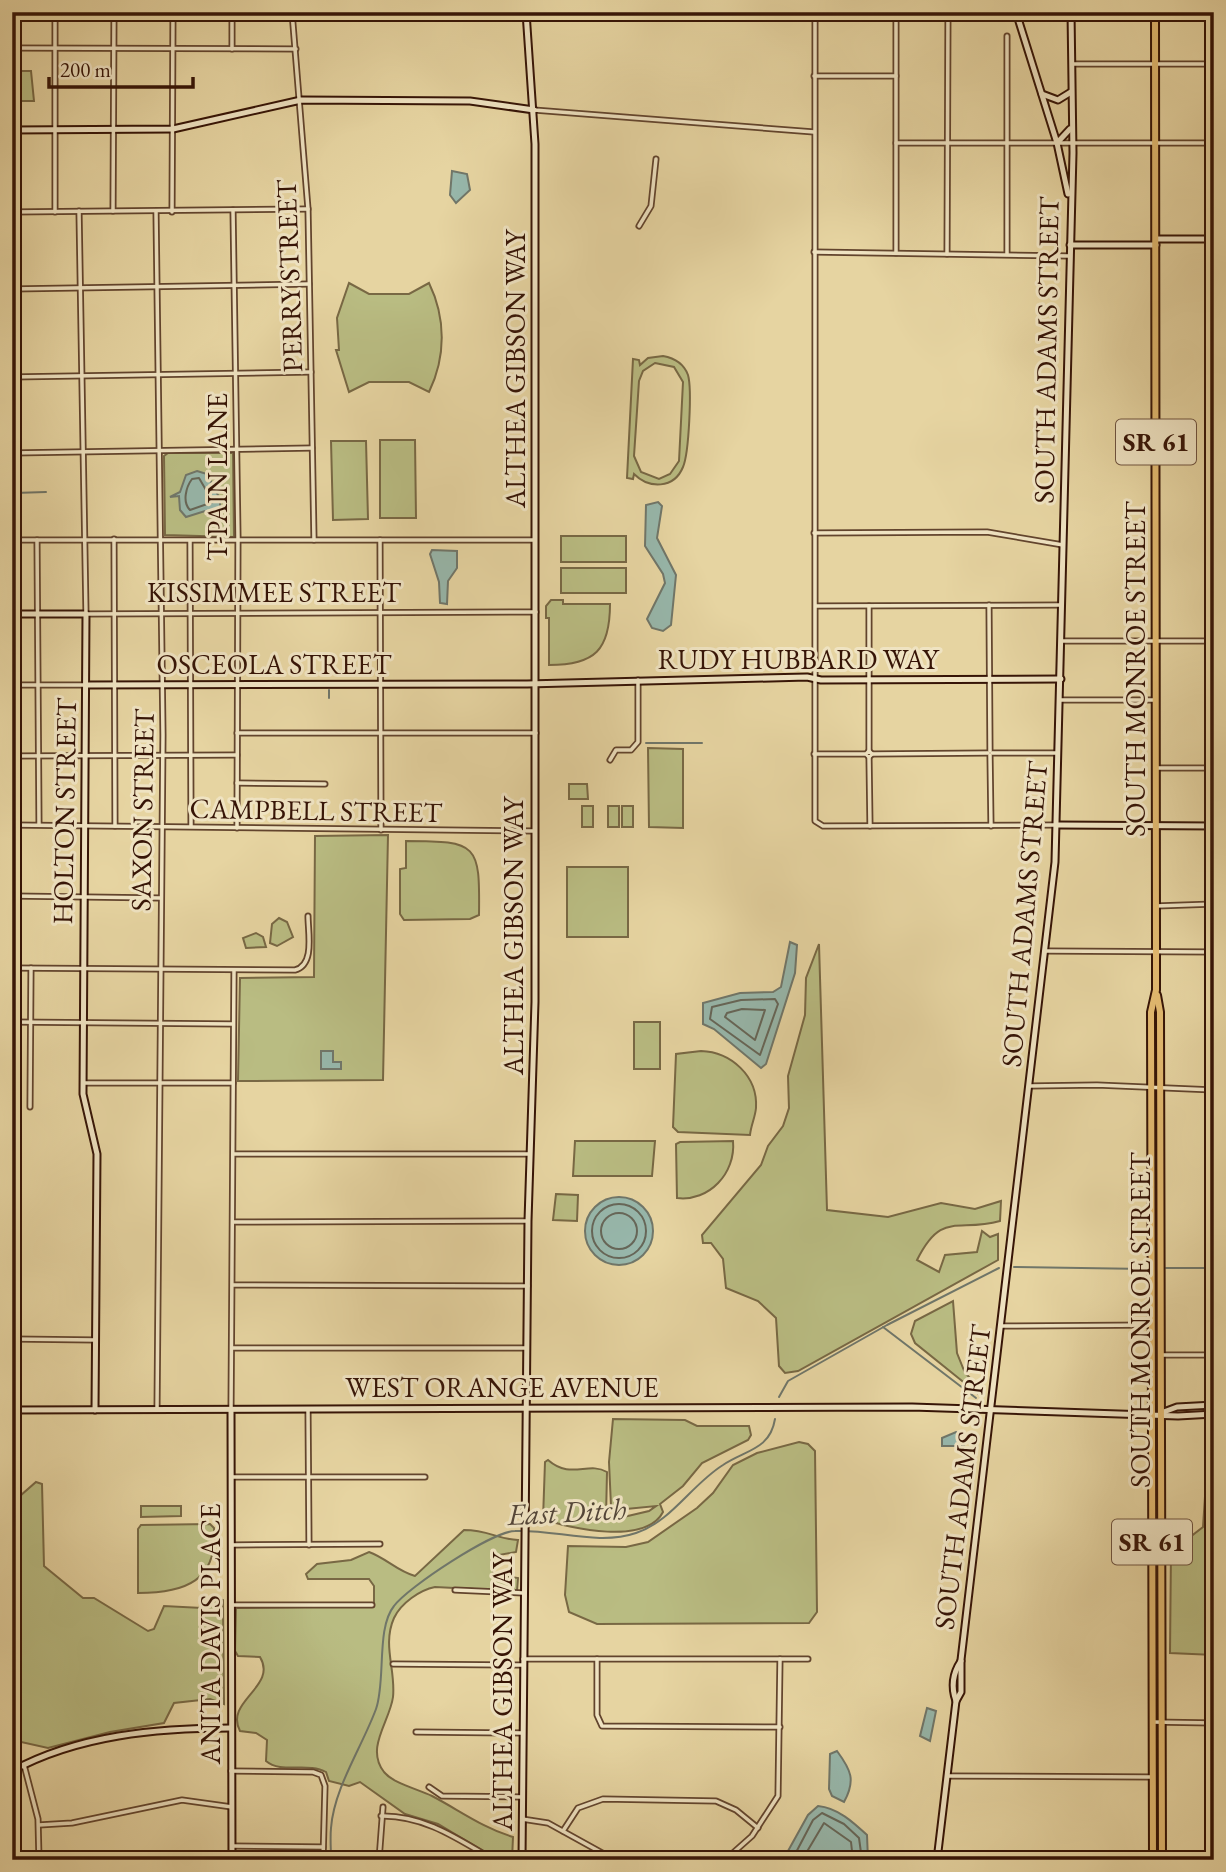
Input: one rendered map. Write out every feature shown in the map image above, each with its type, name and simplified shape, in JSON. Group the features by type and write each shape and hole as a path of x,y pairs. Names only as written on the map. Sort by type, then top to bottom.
{"main road":[{"name":"SOUTH MONROE STREET","path":"1155,12 1156,990 1160,1012 1161,1087 1162,1860"},
{"name":"SOUTH MONROE STREET","path":"1153,1860 1151,1012 1156,990"},
{"path":"1152,1218 1161,1218"},
{"path":"1152,1316 1161,1324"},
{"path":"1153,1819 1162,1819"}],"street":[{"path":"55,12 55,212"},
{"path":"113,211 114,12"},
{"path":"172,212 173,12"},
{"path":"232,12 232,49"},
{"name":"PERRY STREET","path":"292,12 308,209 314,540"},
{"name":"ALTHEA GIBSON WAY","path":"522,1860 528,1221 536,1002 534,110 526,12"},
{"path":"815,12 816,823 823,826 1214,826"},
{"path":"895,253 896,12"},
{"path":"947,254 948,12"},
{"path":"1016,12 1057,143 1069,209"},
{"name":"SOUTH ADAMS STREET","path":"937,1860 956,1701 961,1692 961,1660 1046,951 1058,825 1069,209 1073,143 1071,12"},
{"path":"1007,36 1007,255"},
{"path":"12,48 296,49"},
{"path":"1072,64 1214,64"},
{"path":"814,76 896,76"},
{"path":"1042,94 1058,100 1071,92"},
{"path":"12,130 173,129 301,100 470,102 534,110 814,132"},
{"path":"1057,143 1071,126"},
{"path":"896,144 1214,143"},
{"path":"639,226 652,206 656,159"},
{"path":"12,212 308,209"},
{"name":"T-PAIN LANE","path":"233,210 237,449 237,828"},
{"name":"HOLTON STREET","path":"79,211 87,756 83,1083 85,1108 96,1142 95,1410"},
{"name":"SAXON STREET","path":"156,212 163,685 157,1409"},
{"path":"1070,245 1214,239"},
{"path":"814,252 1070,256"},
{"path":"12,289 309,284"},
{"path":"12,376 311,372"},
{"path":"12,453 312,448"},
{"path":"814,533 987,533 1063,545"},
{"path":"114,539 115,826"},
{"path":"12,540 536,540"},
{"path":"37,540 38,825"},
{"path":"380,540 381,830"},
{"path":"190,541 191,827"},
{"path":"989,605 991,826"},
{"path":"815,606 1062,605"},
{"path":"870,606 870,826"},
{"name":"KISSIMMEE STREET","path":"12,614 536,612"},
{"path":"1062,641 1214,641"},
{"name":"RUDY HUBBARD WAY","path":"536,683 638,680 1061,679"},
{"path":"610,760 616,750 631,750 638,742 638,680"},
{"name":"OSCEOLA STREET","path":"12,685 536,683"},
{"path":"1060,700 1156,700"},
{"path":"237,733 536,733"},
{"path":"814,754 1059,753"},
{"path":"12,756 237,755"},
{"path":"1157,768 1214,768"},
{"path":"237,783 325,784"},
{"name":"CAMPBELL STREET","path":"12,825 535,831"},
{"path":"12,896 160,898"},
{"path":"1156,906 1214,904"},
{"path":"12,968 290,971 305,966 309,916"},
{"path":"1046,951 1214,952"},
{"path":"30,968 30,1107"},
{"path":"231,1409 234,971"},
{"path":"12,1022 233,1024"},
{"path":"83,1083 233,1083"},
{"path":"1030,1086 1214,1090"},
{"path":"234,1154 530,1154"},
{"path":"233,1222 528,1221"},
{"path":"233,1285 528,1286"},
{"path":"1001,1326 1152,1325"},
{"path":"12,1339 96,1340"},
{"path":"233,1348 527,1348"},
{"path":"1161,1355 1214,1355"},
{"path":"1161,1413 1176,1408 1214,1405"},
{"name":"WEST ORANGE AVENUE","path":"12,1410 991,1408 1161,1413"},
{"name":"ANITA DAVIS PLACE","path":"231,1409 229,1477 232,1860"},
{"path":"307,1409 309,1545"},
{"path":"1161,1413 1178,1416 1214,1414"},
{"path":"229,1477 425,1477"},
{"path":"230,1545 380,1544"},
{"path":"455,1590 523,1593"},
{"path":"230,1605 372,1605"},
{"path":"597,1659 598,1721 602,1726 780,1727"},
{"path":"393,1664 597,1659 808,1659"},
{"path":"725,1860 758,1828 774,1806 779,1789 780,1659"},
{"path":"1153,1722 1214,1723"},
{"path":"12,1771 52,1752 142,1732 180,1728 231,1728"},
{"path":"416,1732 522,1732"},
{"path":"23,1765 38,1825 38,1860"},
{"path":"231,1772 313,1772 321,1775 325,1783 323,1860"},
{"path":"947,1776 1153,1777"},
{"path":"429,1787 442,1796 522,1797"},
{"path":"38,1825 72,1823 182,1800 232,1807"},
{"path":"563,1831 578,1808 603,1800 716,1801 736,1810 758,1828"},
{"path":"379,1860 383,1808"},
{"path":"381,1816 400,1816 436,1827 494,1860"},
{"path":"522,1819 542,1821 615,1860"},
{"path":"232,1846 323,1847"}],"green space":[{"path":"12,71 31,71 34,101 12,101"},
{"path":"349,283 369,294 409,294 429,283 439,310 442,338 439,365 429,392 409,382 369,382 349,392 336,350 339,350 337,318"},
{"path":"663,356 675,360 686,371 689,382 685,460 674,479 661,484 647,482 634,474 633,479 627,478 633,359 639,360 640,365 648,358","holes":["655,363 674,367 683,382 679,461 670,474 659,479 641,472 634,456 639,381 643,371"]},
{"path":"380,440 415,440 416,518 380,518"},
{"path":"331,441 366,441 368,519 333,520"},
{"path":"168,453 233,453 234,537 165,535 164,456"},
{"path":"561,536 626,536 626,562 561,562"},
{"path":"561,568 626,568 626,593 561,593"},
{"path":"551,600 563,600 563,604 610,604 607,633 597,652 578,662 549,665 549,618 546,618 546,606"},
{"path":"648,748 683,749 683,828 649,827"},
{"path":"569,784 587,784 588,799 569,799"},
{"path":"582,806 593,806 593,827 582,827"},
{"path":"608,806 619,806 619,827 608,827"},
{"path":"622,806 633,806 633,827 622,827"},
{"path":"388,835 383,1080 238,1081 240,978 314,977 315,836"},
{"path":"406,841 448,843 470,851 478,873 479,915 470,919 404,920 400,914 400,869 406,868"},
{"path":"567,867 628,867 628,937 567,937"},
{"path":"279,918 287,922 293,937 277,946 270,943 272,924"},
{"path":"256,933 263,937 266,947 246,948 243,938"},
{"path":"819,944 827,1210 888,1217 941,1203 975,1209 1001,1201 1000,1221 943,1229 934,1234 917,1260 939,1272 945,1255 977,1252 982,1231 990,1237 998,1234 998,1260 798,1371 785,1373 779,1366 776,1318 758,1301 726,1288 723,1259 711,1243 703,1243 702,1235 761,1165 768,1146 783,1126 789,1108 788,1076 805,1015 806,978"},
{"path":"634,1022 660,1022 660,1069 634,1069"},
{"path":"701,1051 723,1056 747,1076 755,1096 756,1108 750,1135 678,1132 673,1127 676,1054"},
{"path":"575,1141 655,1141 652,1176 573,1176"},
{"path":"733,1141 730,1164 718,1183 700,1195 677,1198 676,1144"},
{"path":"556,1194 578,1195 577,1221 553,1220"},
{"path":"953,1301 957,1353 965,1373 977,1385 977,1393 915,1343 911,1334 915,1321"},
{"path":"613,1419 685,1420 697,1426 749,1426 751,1435 748,1440 702,1463 683,1486 660,1504 663,1512 654,1522 641,1528 607,1532 571,1527 543,1519 545,1462 548,1460 564,1469 593,1468 607,1472 606,1517 611,1520 649,1511 656,1506 626,1509 611,1506 609,1462"},
{"path":"1214,1432 1214,1655 1170,1653 1171,1549 1173,1543 1190,1537 1203,1527 1209,1436"},
{"path":"799,1442 808,1444 815,1451 817,1612 809,1623 597,1624 569,1612 565,1595 568,1546 626,1547 648,1542 697,1508 713,1493 733,1465 757,1453"},
{"path":"36,1482 42,1484 44,1566 83,1598 94,1598 148,1631 154,1629 164,1606 202,1608 211,1597 223,1600 224,1704 210,1699 174,1703 164,1723 110,1732 48,1748 12,1740 12,1503"},
{"path":"141,1506 181,1506 181,1516 141,1517"},
{"path":"210,1524 214,1528 214,1546 204,1572 184,1586 138,1593 138,1529 141,1525"},
{"path":"464,1530 518,1540 516,1552 493,1556 493,1574 518,1578 517,1591 435,1587 417,1594 401,1607 394,1618 389,1638 393,1697 380,1734 377,1754 384,1772 394,1780 513,1837 512,1860 495,1858 438,1824 405,1814 360,1782 349,1786 329,1781 326,1772 319,1769 272,1765 266,1761 267,1740 256,1733 240,1731 237,1720 244,1702 262,1677 264,1668 260,1657 238,1656 235,1651 236,1608 374,1606 374,1586 369,1579 308,1579 306,1574 317,1564 351,1560 369,1552 415,1576"}],"water":[{"path":"452,171 467,174 470,190 456,203 450,195"},
{"path":"197,471 207,474 220,499 220,515 205,511 186,517 180,510 179,496 170,497 180,492 186,475"},
{"path":"658,502 662,506 657,538 676,575 671,625 663,631 652,628 647,619 665,583 663,574 645,546 646,505"},
{"path":"432,550 457,551 457,568 448,581 447,604 440,603 439,582 430,554"},
{"path":"790,942 797,945 795,973 766,1064 761,1068 714,1029 703,1024 703,1003 740,993 773,992 781,987"},
{"path":"321,1051 333,1051 333,1062 341,1062 341,1069 321,1069"},
{"path":"626,1197 647,1212 653,1224 651,1244 643,1255 626,1265 612,1265 595,1255 587,1244 585,1224 595,1207 606,1199"},
{"path":"956,1432 966,1435 964,1446 942,1446 942,1438"},
{"path":"927,1708 936,1711 930,1741 920,1736"},
{"path":"837,1751 846,1764 851,1781 844,1802 832,1796 829,1789 830,1754"},
{"path":"818,1806 839,1813 867,1835 868,1860 783,1860 808,1815"}],"waterway":[{"path":"14,493 46,492"},
{"path":"329,690 329,698"},
{"path":"646,743 702,743"},
{"name":"East Ditch","path":"1014,1267 1146,1269"},
{"name":"East Ditch","path":"779,1397 788,1381 887,1325 999,1268"},
{"name":"East Ditch","path":"1166,1268 1214,1268"},
{"path":"883,1327 976,1398"},
{"name":"East Ditch","path":"331,1860 331,1832 337,1798 376,1709 385,1627 388,1616 402,1597 452,1561 504,1533 530,1531 607,1538 621,1537 649,1527 671,1511 712,1473 762,1443 768,1437 775,1419"}]}
